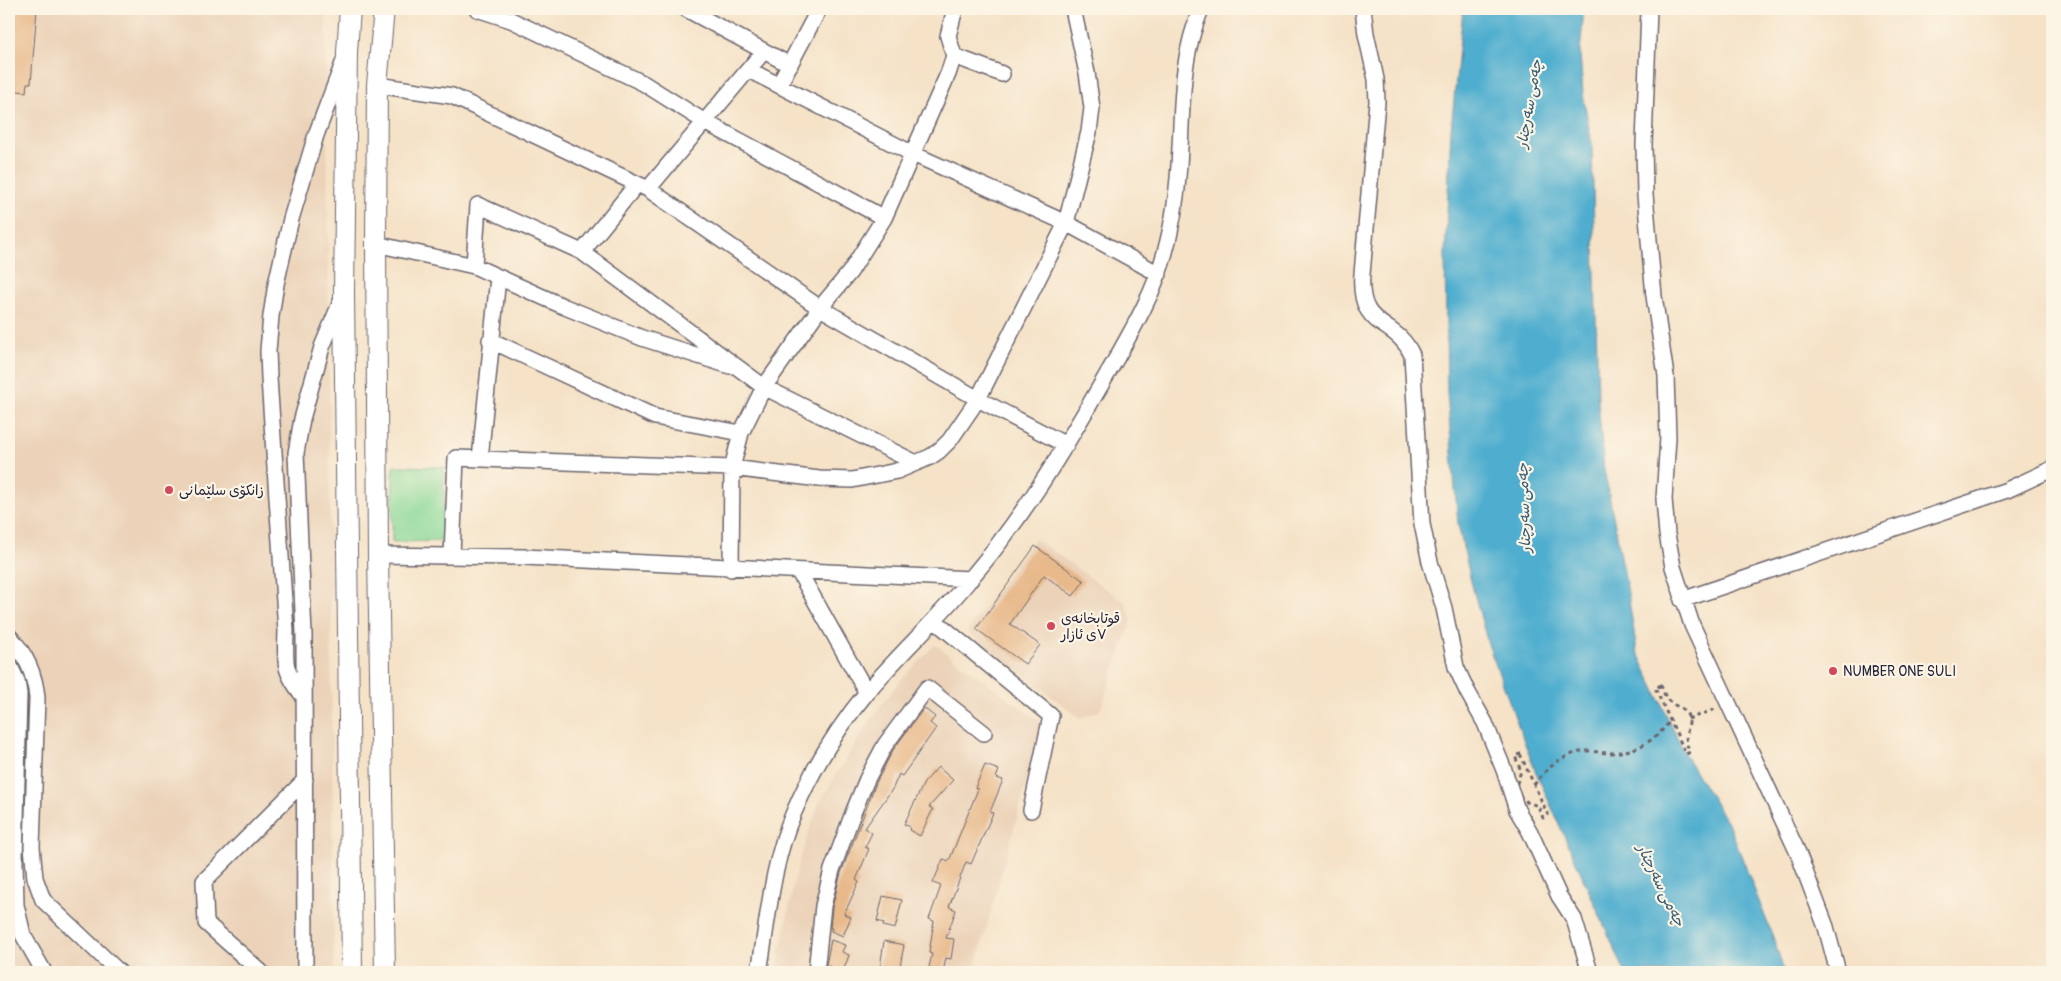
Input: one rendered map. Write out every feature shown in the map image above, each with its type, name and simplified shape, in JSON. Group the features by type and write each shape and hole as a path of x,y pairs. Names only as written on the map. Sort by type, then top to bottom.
{"main road":[{"path":"350,9 347,52 344,294 352,972"},
{"path":"384,9 376,85 376,244 378,555 385,972"}],"street":[{"path":"477,9 511,20 643,83 705,122 884,218"},
{"path":"686,9 790,65"},
{"path":"779,85 819,9"},
{"path":"731,569 732,468 741,433 764,387 820,308 850,272 884,218 954,56 948,36 955,9"},
{"path":"452,556 456,458 732,468 819,479 852,480 876,476 916,463 930,457 950,440 978,399 1066,223 1090,132 1092,108 1073,9"},
{"path":"759,972 775,877 792,815 813,772 867,693 971,580 1028,505 1066,445 1129,336 1148,299 1168,244 1174,214 1185,62 1191,35 1201,9"},
{"path":"1363,9 1366,34 1376,79 1378,102 1362,274 1362,297 1366,308 1373,317 1403,340 1412,355 1422,524 1430,562 1444,608 1453,655 1461,679 1485,723 1504,770 1517,810 1530,832 1559,896 1579,929 1590,972"},
{"path":"1648,9 1644,144 1645,194 1650,262 1666,384 1668,438 1664,499 1667,534 1673,567 1682,600 1802,862 1826,927 1838,972"},
{"path":"582,252 705,122 764,51"},
{"path":"304,697 291,681 285,661 286,631 268,351 276,284 291,219 316,135 347,52"},
{"path":"954,56 1002,74"},
{"path":"749,70 913,154 1066,223 1158,274"},
{"path":"376,85 452,96 642,187 820,308 978,399 1066,445"},
{"path":"474,266 478,205 582,252 764,387 916,463"},
{"path":"376,244 474,266 565,307 642,338 741,369"},
{"path":"480,459 490,340 498,277"},
{"path":"305,972 304,634 296,453 302,419 322,347 344,294"},
{"path":"490,340 655,417 741,433"},
{"path":"1682,600 2007,490 2052,469"},
{"path":"378,555 524,557 971,580"},
{"path":"799,572 867,693"},
{"path":"934,620 1051,716 1031,810"},
{"path":"9,636 27,659 36,683 32,847 33,863 39,890 50,907 119,972"},
{"path":"9,664 17,681 19,694 15,861 16,904 23,935 44,972"},
{"path":"816,972 820,923 832,870 867,779 895,729 927,688 984,733"},
{"path":"261,972 206,923 204,880 305,780"}],"path":[{"path":"1661,685 1667,699 1684,711 1688,719 1689,724 1685,738 1690,752 1686,754 1655,688 1661,685"},
{"path":"1688,719 1729,704"},
{"path":"1534,785 1550,766 1563,758 1582,752 1617,752 1636,748 1657,736 1670,721"},
{"path":"1520,754 1534,785 1548,815 1543,818 1538,806 1527,802 1519,795 1516,786 1521,771 1515,756 1520,754"}],"shaded area":[{"name":"زانکۆی سلێمانی","path":"9,9 326,9 334,972 9,972"},
{"name":"قوتابخانەی ٧ی ئازار","path":"1035,539 1125,602 1132,620 1100,711 1080,718 967,632"},
{"path":"935,645 1043,724 974,972 776,972 795,878 819,803 872,717 900,681"}],"green space":[{"path":"393,466 444,467 443,541 392,542"}],"water":[{"name":"چەمی سەرچنار","path":"1463,9 1584,9 1580,53 1583,94 1592,145 1598,402 1604,469 1627,587 1637,651 1685,755 1730,827 1775,942 1784,972 1625,972 1534,768 1488,644 1458,524 1447,394 1445,255 1451,130"}],"building":[{"path":"9,9 37,9 31,83 27,83 26,92 9,90"},
{"path":"1035,546 1084,581 1073,596 1044,575 1010,624 1040,645 1025,664 976,629"},
{"path":"924,708 935,717 930,723 936,728 902,776 899,774 893,788 865,828 872,833 865,847 869,849 856,880 859,882 844,914 851,917 843,936 831,931 832,928 830,928 832,908 841,873 876,783 893,750"},
{"path":"985,765 999,770 996,778 1003,780 990,812 993,813 971,864 966,862 949,907 956,910 946,938 954,939 951,959 946,958 943,972 928,972 932,954 929,953 934,921 929,919 941,886 933,883 943,859 949,861 978,789 975,788"},
{"path":"938,767 953,780 929,807 933,809 920,836 909,830 910,827 904,824 924,783"},
{"path":"883,896 902,900 895,929 883,926 884,923 877,921"},
{"path":"831,940 845,945 842,952 849,955 843,972 830,970 831,967 826,965"},
{"path":"884,941 904,945 899,972 886,972 887,968 880,967"}],"place":[{"name":"زانکۆی سلێمانی","path":"169,490"},
{"name":"قوتابخانەی ٧ی ئازار","path":"1051,626"},
{"name":"NUMBER ONE SULI","path":"1833,671"}]}
